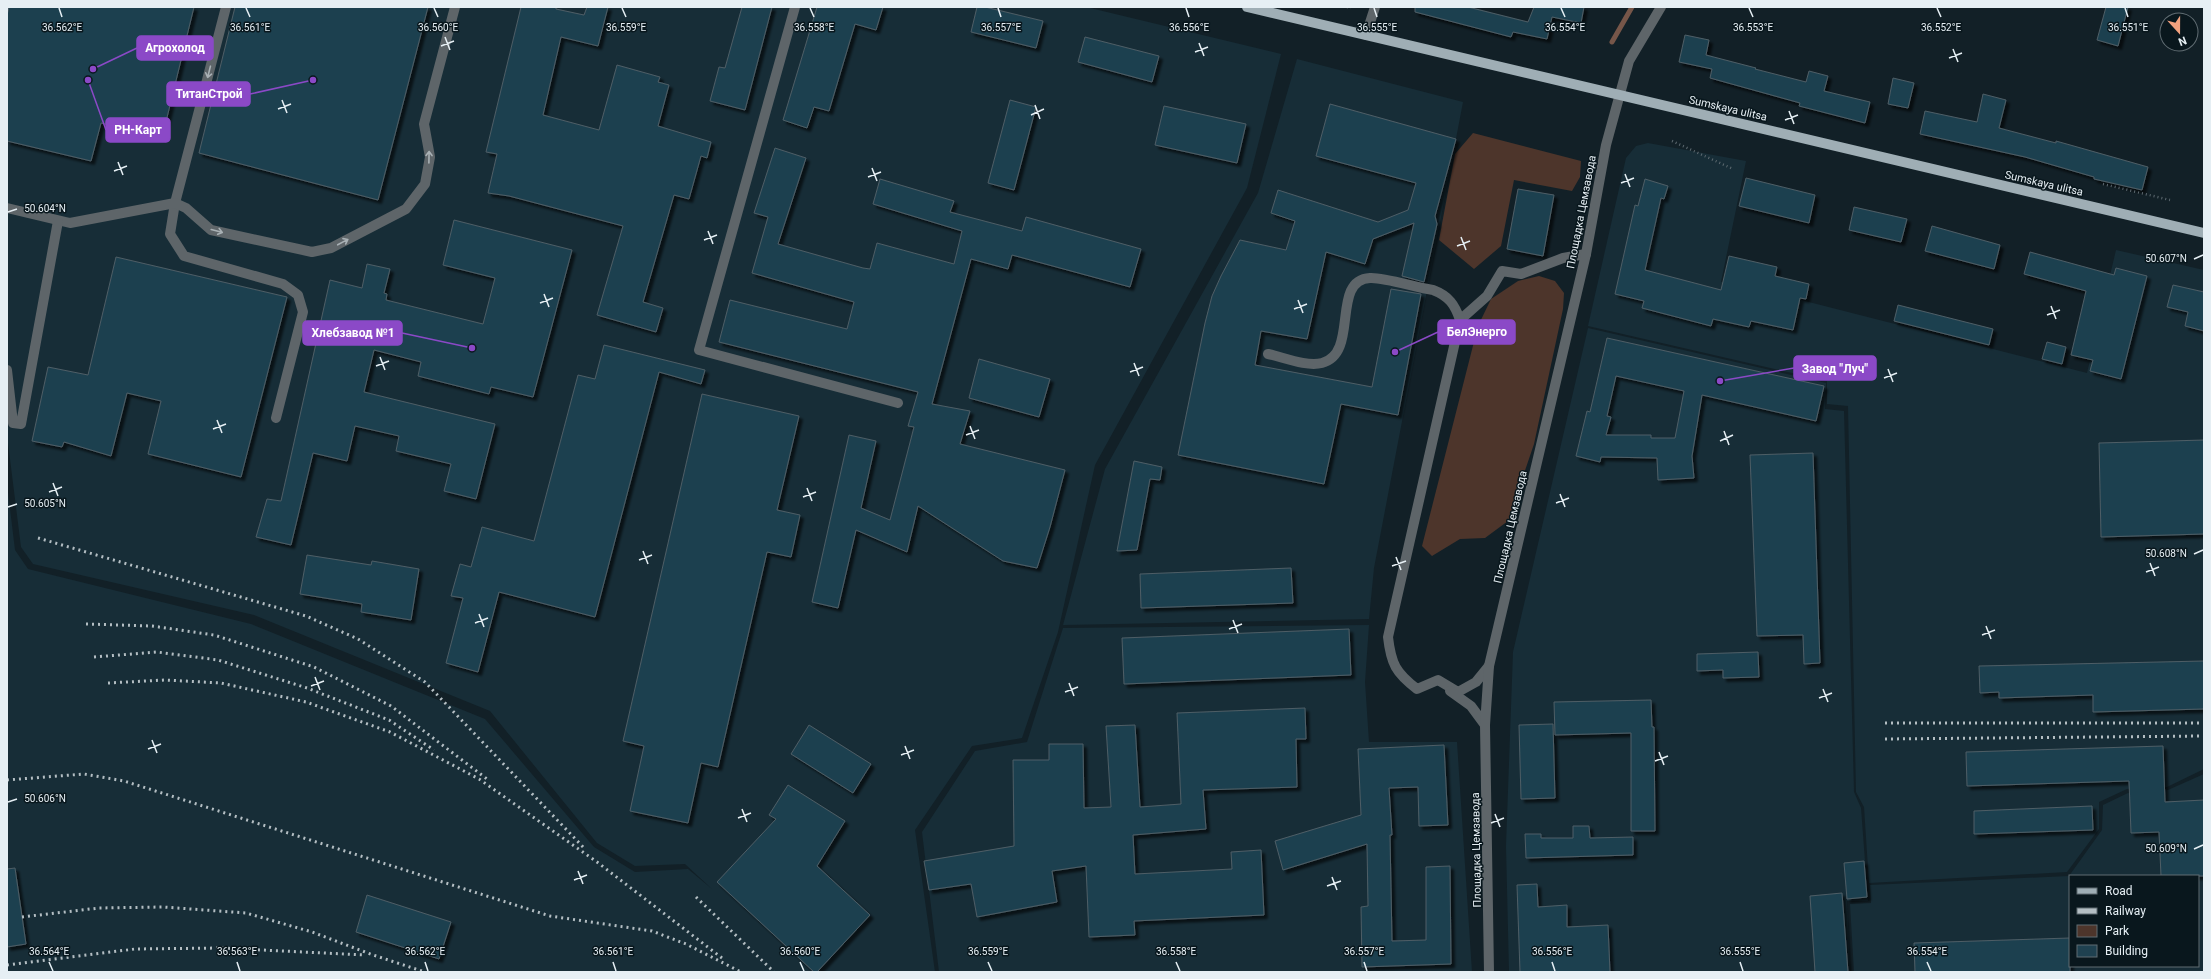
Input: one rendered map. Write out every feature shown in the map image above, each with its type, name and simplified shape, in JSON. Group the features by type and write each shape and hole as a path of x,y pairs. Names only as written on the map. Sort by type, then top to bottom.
{"main road":[{"name":"Sumskaya ulitsa","path":"1247,7 2204,233"}],"street":[{"path":"226,7 175,202 170,234 184,256 283,284 298,295 303,312 276,418"},
{"path":"7,208 70,223 175,202 186,208 211,230 312,252 331,248 406,209 425,184 430,157 424,124 455,7"},
{"path":"795,7 699,350 898,403"},
{"path":"1366,35 1375,7"},
{"name":"Площадка Цемзавода","path":"1489,972 1485,725 1489,666 1586,254 1606,145 1629,61 1661,7"},
{"path":"7,370 13,423 21,424 58,220"},
{"path":"1460,320 1487,296 1502,271 1521,274 1563,258 1586,254"},
{"path":"1268,354 1306,362 1322,363 1335,355 1342,337 1350,292 1360,280 1371,278 1443,293 1455,305 1460,320 1388,637 1390,658 1401,676 1417,689 1438,680"},
{"path":"1438,680 1458,692 1476,682 1489,666"},
{"path":"1438,680 1458,698 1471,706 1485,725"}],"path":[{"path":"1347,7 1351,8"},
{"path":"1672,141 1733,169"},
{"path":"2103,184 2170,200"}],"shaded area":[{"path":"7,7 1086,7 1281,54 1247,188 1095,465 1058,632 1022,738 972,746 915,830 935,972 7,972 7,484 15,550 28,569 251,624 485,719 594,847 635,872 688,869 712,889 685,864 635,866 597,843 490,711 254,615 33,564 21,547 7,435"},
{"path":"1297,59 1463,102 1374,568 1369,619 1063,625 1105,469 1258,193"},
{"path":"1648,143 1746,161 1721,282 1801,300 2087,373 2116,250 2204,270 2204,769 2167,787 2127,789 2099,802 2099,829 2067,872 1869,883 1864,807 1856,792 1848,406 1827,404 1827,381 1588,326 1626,158 1636,146"},
{"path":"1588,328 1826,383 1825,409 1844,411 1854,792 1861,808 1868,901 1847,901 1850,972 1509,972 1506,846 1513,652"},
{"path":"1369,625 1365,682 1369,742 1457,742 1472,972 939,972 922,832 975,751 1027,742 1063,628"},
{"path":"2204,774 2204,972 1854,972 1850,904 1871,903 1870,885 2069,876 2069,967 2199,967 2199,875 2070,875 2102,830 2103,805 2128,793 2168,790"}],"green space":[{"path":"1473,133 1581,161 1580,177 1572,191 1514,180 1501,246 1474,269 1439,240 1455,154"},
{"path":"1539,276 1555,281 1564,293 1563,309 1534,444 1508,521 1485,538 1460,539 1432,556 1422,546 1478,326 1491,299 1518,281"}],"building":[{"path":"9,7 194,7 162,138 101,123 91,161 7,141 7,15"},
{"path":"235,7 428,7 378,200 199,153"},
{"path":"521,7 556,7 556,9 584,15 587,7 608,7 598,46 561,37 543,115 599,130 617,65 660,77 658,82 669,85 658,126 711,142 707,158 701,156 689,199 674,195 643,302 663,308 656,332 597,315 623,226 509,196 488,193 497,154 486,152"},
{"path":"742,7 772,7 745,110 710,101 719,67 725,68"},
{"path":"817,7 883,7 876,30 855,24 829,111 814,107 807,128 783,120"},
{"path":"977,7 985,7 1043,21 1036,48 971,32"},
{"path":"1415,7 1468,7 1528,22 1534,7 1584,7 1581,23 1552,17 1547,39 1513,32 1511,37 1415,12"},
{"path":"2106,7 2128,7 2118,46 2097,40"},
{"path":"1685,35 1709,40 1706,55 1806,82 1809,71 1828,76 1824,91 1870,102 1865,123 1799,106 1800,103 1710,78 1712,69 1679,62"},
{"path":"1085,37 1159,56 1152,82 1078,62"},
{"path":"1893,78 1914,83 1908,108 1888,104"},
{"path":"1983,94 2006,100 1999,128 2056,143 2056,141 2148,167 2142,190 2094,179 2094,177 2025,157 1920,134 1925,111 1977,122"},
{"path":"1010,100 1036,107 1014,190 988,183"},
{"path":"1330,104 1456,139 1435,216 1437,224 1424,282 1402,276 1414,223 1373,239 1365,264 1326,252 1307,339 1261,331 1255,365 1372,387 1391,289 1421,294 1398,415 1341,404 1324,484 1178,455 1205,323 1212,296 1221,276 1240,240 1286,250 1295,221 1271,213 1278,190 1378,222 1408,210 1416,183 1316,156"},
{"path":"1164,106 1246,124 1237,163 1155,145"},
{"path":"775,148 806,158 778,244 863,268 870,269 877,243 954,264 962,231 873,204 880,179 954,201 950,212 1022,231 1026,217 1141,249 1130,287 1012,255 1008,269 971,259 932,404 970,411 960,444 1065,470 1050,527 1037,568 1003,561 918,506 907,552 856,530 838,608 812,602 849,435 876,441 861,508 890,520 914,427 908,426 918,392 719,342 730,300 847,329 854,302 752,273 768,217 754,213"},
{"path":"1746,178 1815,195 1809,223 1739,206"},
{"path":"1645,179 1668,186 1664,199 1661,198 1645,270 1721,290 1729,256 1777,267 1775,276 1809,284 1806,299 1800,298 1793,330 1751,321 1749,327 1713,319 1711,326 1642,308 1644,301 1615,294 1635,205 1638,206"},
{"path":"1518,189 1554,195 1543,256 1507,249"},
{"path":"1854,207 1907,219 1901,242 1849,230"},
{"path":"454,220 572,250 533,397 491,387 489,394 418,376 421,362 374,350 364,392 495,424 476,499 444,491 451,464 396,451 399,436 355,426 347,461 313,453 291,545 256,537 267,499 281,501 330,280 362,288 367,264 390,269 384,293 387,294 386,300 483,324 495,278 443,265"},
{"path":"1932,226 2000,245 1994,269 1925,251"},
{"path":"2030,252 2114,275 2116,268 2147,276 2121,379 2090,371 2093,360 2071,355 2086,291 2024,274"},
{"path":"116,257 287,297 241,477 148,454 161,401 127,393 111,456 64,442 62,447 32,441 48,367 88,375"},
{"path":"2173,285 2204,292 2204,331 2185,326 2188,312 2167,307"},
{"path":"1898,305 1993,329 1989,345 1894,321"},
{"path":"1607,338 1824,386 1816,421 1702,395 1692,456 1694,478 1658,480 1657,458 1601,457 1600,462 1576,456 1587,411 1590,412","holes":["1616,376 1684,391 1675,438 1651,438 1651,435 1606,435 1611,417 1607,416"]},
{"path":"2047,342 2066,347 2062,364 2042,359"},
{"path":"604,345 705,370 701,384 659,372 595,617 499,592 478,672 446,663 463,598 451,596 460,564 471,567 482,527 534,541 578,375 595,379"},
{"path":"979,359 1050,379 1039,417 969,398"},
{"path":"702,394 799,416 777,510 800,515 791,557 767,552 718,767 701,763 688,823 630,811 644,746 623,741"},
{"path":"2204,440 2204,534 2101,537 2099,443"},
{"path":"1813,453 1820,663 1804,664 1803,635 1757,636 1750,455"},
{"path":"1134,461 1162,467 1160,480 1150,479 1137,550 1117,551"},
{"path":"307,555 371,565 372,561 419,569 411,620 361,612 362,604 300,594"},
{"path":"1291,568 1293,603 1141,608 1140,574"},
{"path":"1349,629 1351,675 1124,684 1122,638"},
{"path":"1758,652 1759,677 1723,678 1723,670 1697,671 1697,654"},
{"path":"2204,661 2204,709 2093,712 2093,695 1999,698 1999,692 1980,693 1979,666"},
{"path":"1651,700 1652,727 1654,727 1655,831 1631,831 1631,733 1555,735 1554,702"},
{"path":"1305,708 1306,739 1296,739 1297,787 1203,790 1206,829 1133,835 1135,874 1232,869 1231,852 1261,850 1264,915 1134,921 1135,935 1089,937 1086,866 1052,871 1057,902 977,917 971,884 929,890 924,861 1014,846 1013,760 1049,760 1049,744 1083,744 1084,808 1111,807 1106,726 1135,725 1140,807 1181,804 1177,713"},
{"path":"1553,724 1555,798 1521,799 1519,725"},
{"path":"809,725 871,764 853,793 791,754"},
{"path":"1444,745 1448,825 1419,826 1418,787 1389,788 1392,835 1390,835 1392,941 1426,940 1426,867 1450,866 1451,964 1362,967 1361,907 1368,906 1367,844 1283,870 1275,841 1361,815 1358,749"},
{"path":"2163,746 2165,802 2204,800 2204,876 2161,875 2159,832 2131,833 2129,781 1967,786 1966,752"},
{"path":"788,785 845,821 817,866 870,915 817,972 814,972 717,882 776,819 769,815"},
{"path":"2092,806 2093,830 1974,834 1974,811"},
{"path":"1573,826 1589,826 1590,838 1633,837 1633,855 1526,858 1525,834 1541,834 1541,838 1573,838"},
{"path":"1864,861 1867,897 1847,899 1844,863"},
{"path":"15,868 26,944 7,947 7,869"},
{"path":"1537,884 1538,907 1567,905 1567,927 1608,925 1610,972 1520,972 1517,885"},
{"path":"1842,893 1848,972 1815,972 1810,896"},
{"path":"367,895 451,922 439,959 356,932"},
{"path":"2069,938 2070,972 1915,972 1914,943"}],"waterway":[{"path":"1612,42 1632,7"}],"railway":[{"path":"38,538 306,616 358,639 425,682 585,849"},
{"path":"86,624 152,626 214,635 314,667 391,706 487,779"},
{"path":"94,657 157,652 218,660 307,688 389,720 434,750"},
{"path":"108,683 165,680 221,683 306,702 390,732 479,779 597,862 722,958"},
{"path":"1885,723 2204,723"},
{"path":"1885,739 2204,736"},
{"path":"7,780 84,774 124,781 550,916 652,931 686,944 741,972"},
{"path":"696,897 774,972"},
{"path":"22,917 99,908 163,907 246,913 312,932 373,955 425,972"},
{"path":"7,965 135,949 221,948 365,955"}],"place":[{"name":"Агрохолод","path":"93,69"},
{"name":"РН-Карт","path":"88,80"},
{"name":"ТитанСтрой","path":"313,80"},
{"name":"Хлебзавод №1","path":"472,348"},
{"name":"БелЭнерго","path":"1395,352"},
{"name":"Завод \"Луч\"","path":"1720,381"}]}
